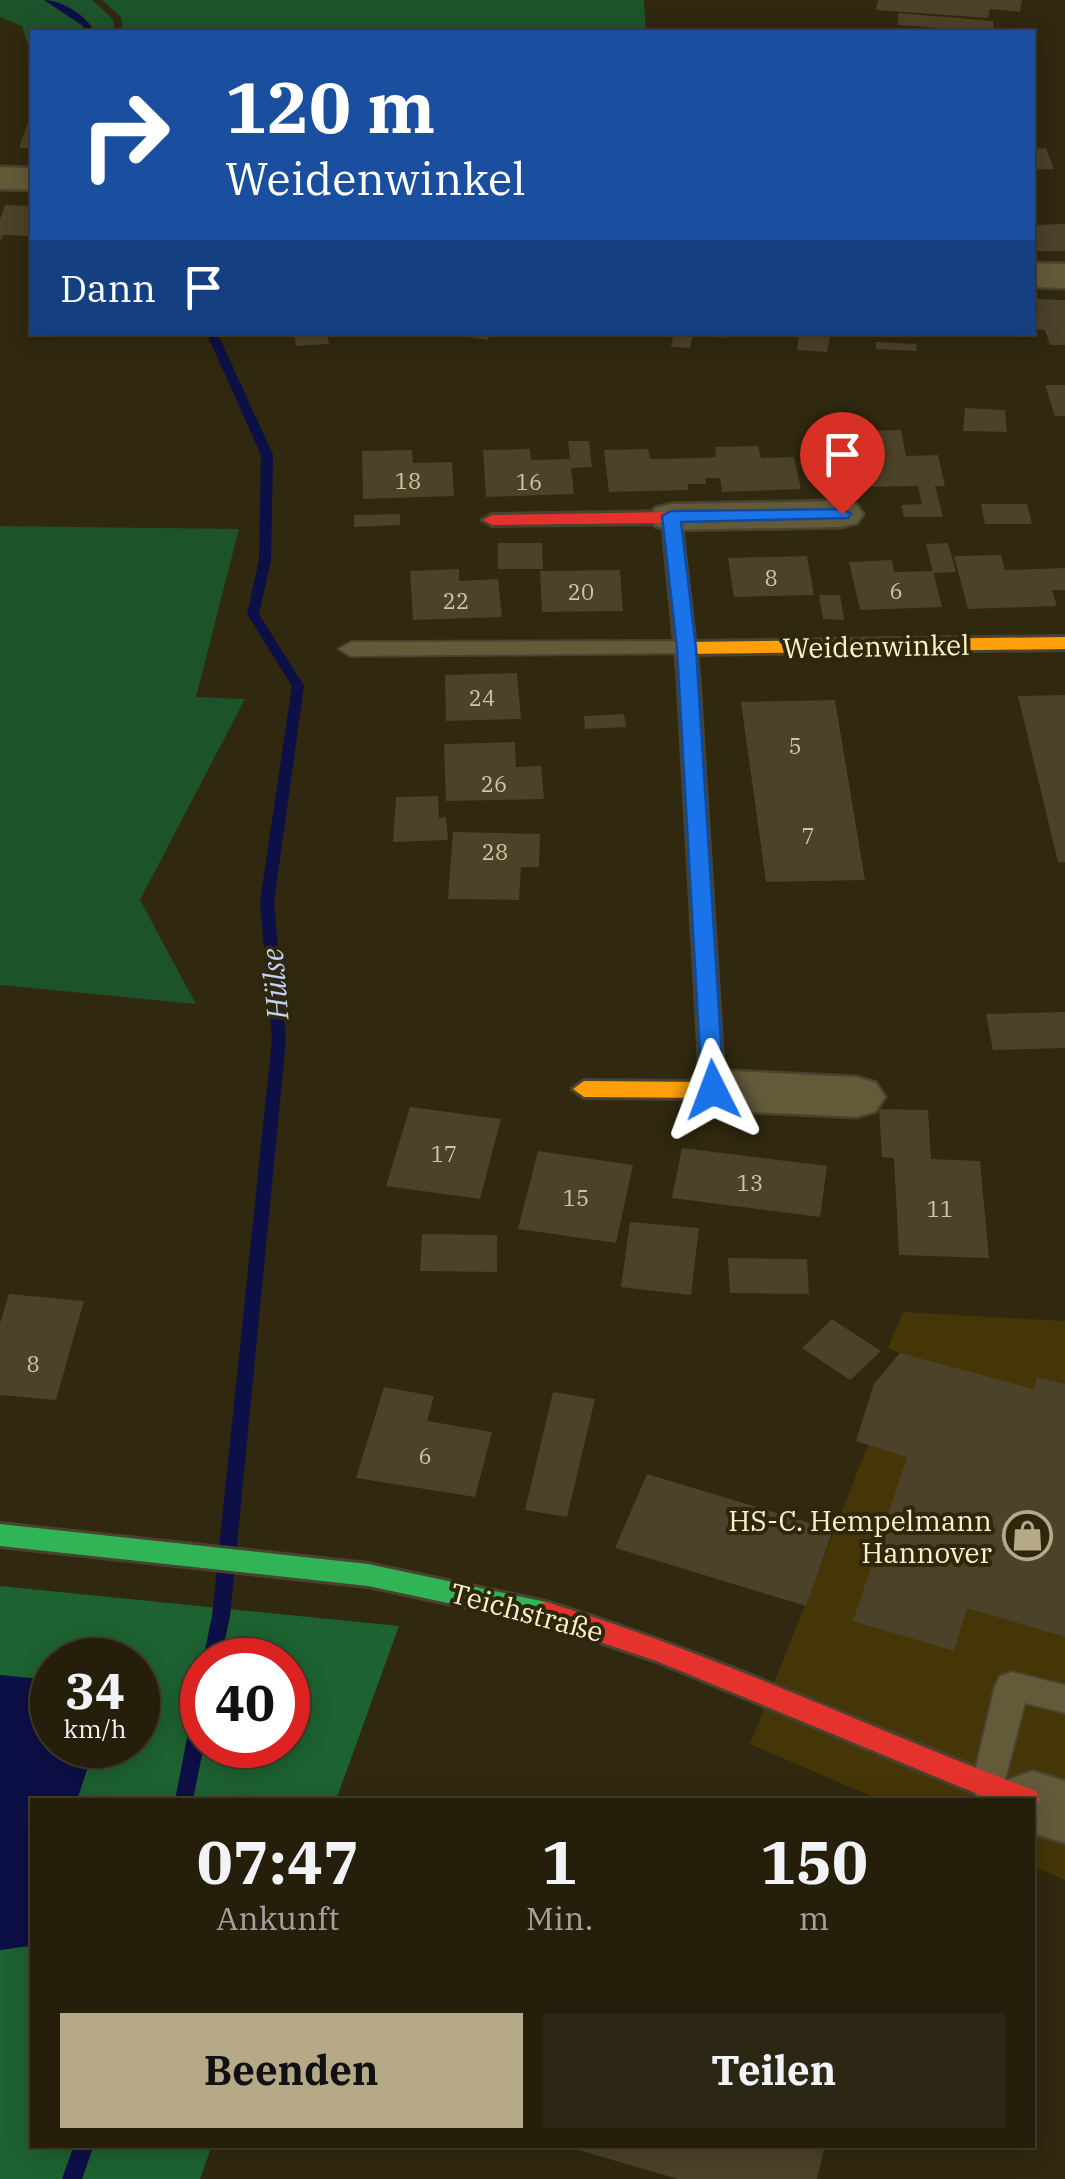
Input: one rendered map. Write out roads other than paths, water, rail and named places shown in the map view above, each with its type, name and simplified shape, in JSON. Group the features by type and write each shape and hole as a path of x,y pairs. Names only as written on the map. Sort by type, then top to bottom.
{"street":[{"path":"0,178 30,179"},
{"path":"1035,275 1065,276"},
{"path":"492,520 842,514"},
{"path":"671,516 687,648 713,1090"},
{"name":"Weidenwinkel","path":"687,648 1065,643"},
{"path":"584,1088 857,1096"},
{"name":"Teichstraße","path":"0,1535 399,1579 582,1622 752,1685 1015,1797"},
{"name":"Teichstraße","path":"1035,1803 1065,1812"}],"lane":[{"path":"351,650 687,648"},
{"path":"1015,1797 1012,1686 1065,1700"}],"waterway":[{"name":"Hülse","path":"49,0 87,25 88,30"},
{"name":"Hülse","path":"212,335 267,455 265,560 253,614 298,686 267,902 279,1040 216,1638"},
{"name":"Hülse","path":"184,1798 190,1768"},
{"name":"Hülse","path":"72,2179 83,2148"}],"place":[{"name":"HS-C. Hempelmann Hannover","path":"1027,1536"}]}
